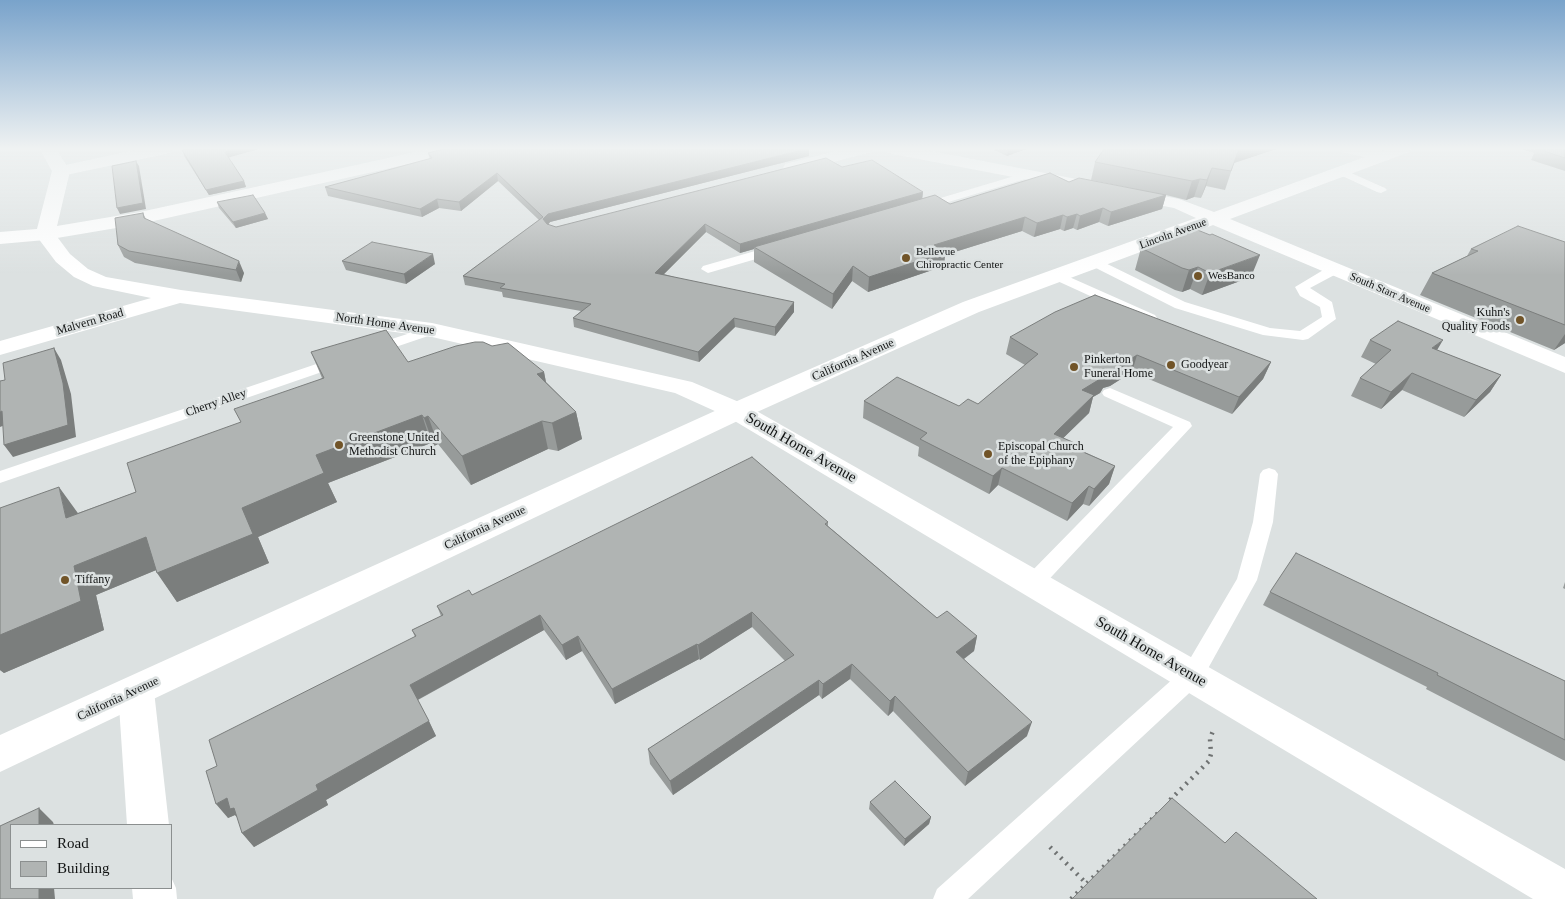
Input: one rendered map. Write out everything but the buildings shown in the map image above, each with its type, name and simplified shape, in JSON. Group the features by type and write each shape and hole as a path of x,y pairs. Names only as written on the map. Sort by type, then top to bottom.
{"street":[{"path":"45,234 56,191"},
{"path":"0,238 45,234 140,218 263,191"},
{"name":"South Starr Avenue","path":"1113,191 1179,204 1565,366"},
{"name":"Lincoln Avenue","path":"971,307 1291,191"},
{"name":"North Home Avenue","path":"45,234 63,258 81,273 100,282 181,297 432,330 683,387 737,411"},
{"name":"Malvern Road","path":"0,348 181,297"},
{"name":"California Avenue","path":"0,754 737,411 971,307"},
{"name":"South Home Avenue","path":"737,411 1565,893"},
{"path":"136,691 148,824"}],"lane":[{"path":"904,212 975,191"},
{"path":"708,269 792,245"},
{"path":"1094,262 1180,305 1268,332 1302,336 1329,319 1327,305 1305,293 1302,286 1335,269"},
{"path":"1058,276 1163,324"},
{"name":"Cherry Alley","path":"0,477 432,330"},
{"path":"1033,583 1184,426 1110,393"},
{"path":"947,899 1192,676 1247,580 1263,522 1269,474"}],"path":[{"path":"1071,899 1209,761 1211,754 1210,739 1216,726"},
{"path":"1157,813 1164,819"},
{"path":"1028,825 1086,883"}],"place":[{"name":"Bellevue Chiropractic Center","path":"906,258"},
{"name":"WesBanco","path":"1198,276"},
{"name":"Kuhn's Quality Foods","path":"1520,320"},
{"name":"Goodyear","path":"1171,365"},
{"name":"Pinkerton Funeral Home","path":"1074,367"},
{"name":"Greenstone United Methodist Church","path":"339,445"},
{"name":"Episcopal Church of the Epiphany","path":"988,454"},
{"name":"Tiffany","path":"65,580"}]}
